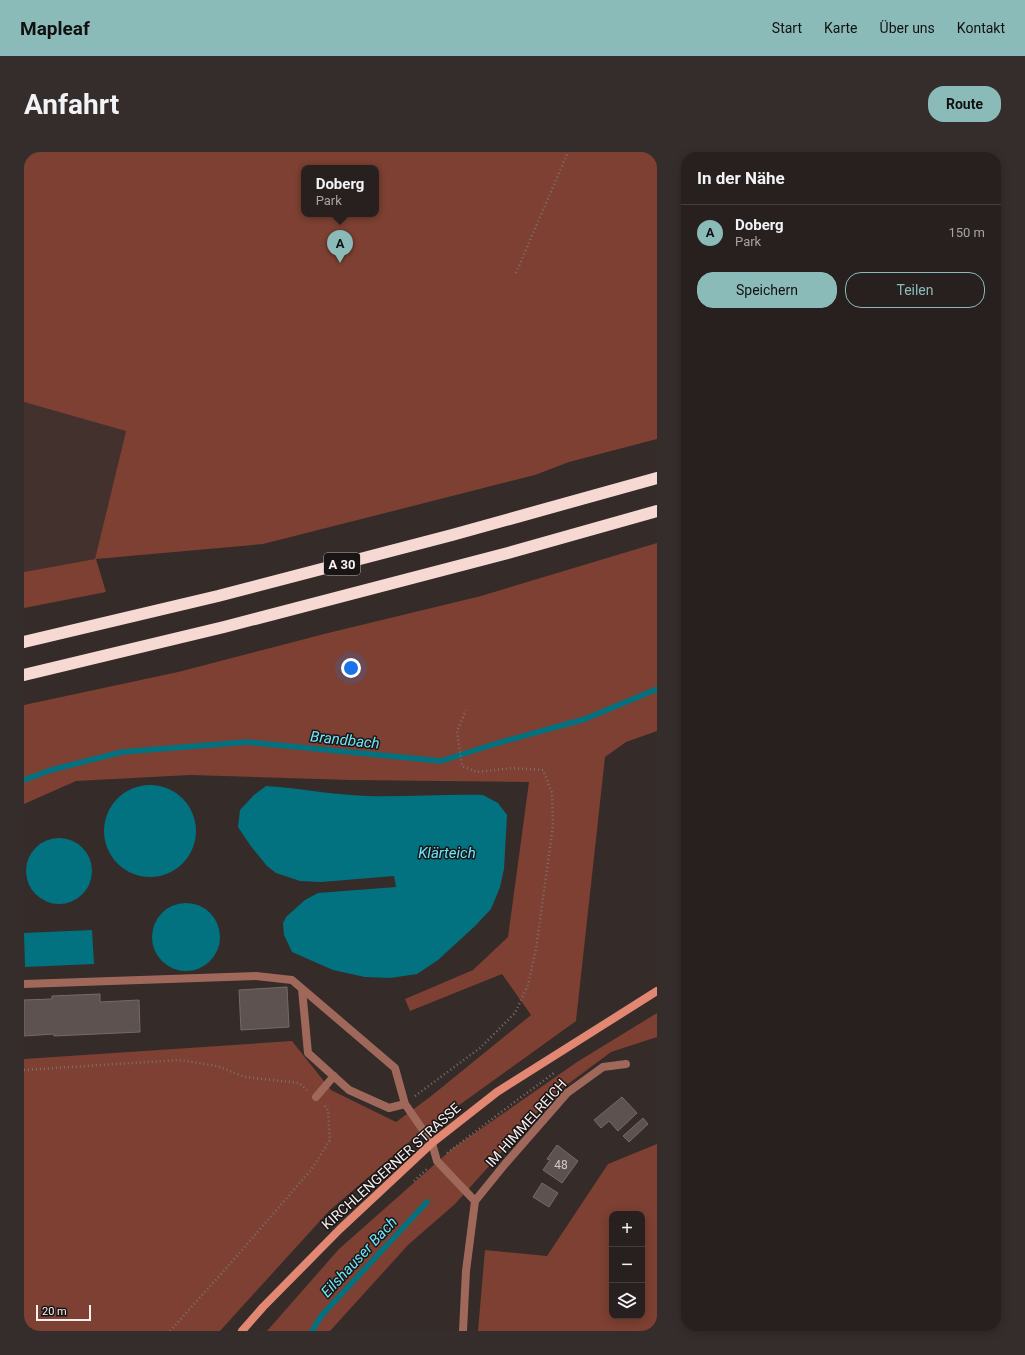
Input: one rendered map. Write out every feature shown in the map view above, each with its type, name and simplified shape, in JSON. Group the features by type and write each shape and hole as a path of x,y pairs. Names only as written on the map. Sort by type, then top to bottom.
{"highway":[{"name":"A 30","path":"24,642 218,596 445,537 657,478"},
{"name":"A 30","path":"24,675 224,627 508,553 657,511"}],"street":[{"path":"24,984 256,976 292,980 396,1068 405,1104 432,1143 437,1161 475,1201 466,1271 463,1331"},
{"path":"302,989 308,1053 350,1090 389,1108 405,1104"},
{"name":"KIRCHLENGERNER STRASSE","path":"242,1331 263,1307 340,1229 432,1143 497,1092 657,991"},
{"name":"IM HIMMELREICH","path":"475,1201 567,1093 603,1067 626,1064"},
{"path":"316,1097 334,1076"}],"path":[{"path":"516,273 568,152"},
{"path":"405,1104 480,1048 515,1013 528,986 536,950 553,826 552,794 543,770 513,768 477,772 462,766 457,731 466,710"},
{"path":"24,1070 179,1060 217,1066 245,1077 299,1083 316,1097 328,1110 330,1140 311,1170 234,1260 170,1331"},
{"path":"437,1161 556,1072"}],"shaded area":[{"path":"24,152 657,152 657,439 569,462 535,475 263,544 96,559 106,592 24,608 24,572 95,559 126,431 24,402"},
{"path":"24,402 126,430 95,559 24,572"},
{"path":"657,543 657,731 626,742 605,757 576,1021 415,1137 329,1211 220,1331 24,1331 24,1059 292,1041 331,1090 396,1122 430,1097 531,1015 502,974 410,1011 405,999 473,970 508,937 529,782 351,780 190,775 76,781 24,804 24,705 178,672 328,633 481,596"},
{"path":"657,1013 657,1037 611,1052 552,1096 455,1204 408,1245 330,1331 267,1331 339,1249 452,1149 577,1062"},
{"path":"657,1144 657,1331 478,1331 485,1250 547,1256 608,1164"}],"water":[{"path":"150,785 168,789 182,799 192,813 196,831 192,849 182,863 168,873 150,877 132,873 118,863 108,849 104,831 108,813 118,799 132,789"},
{"name":"Klärteich","path":"266,786 367,796 483,795 498,803 507,815 504,869 500,887 491,909 438,960 417,974 390,978 365,977 333,970 292,952 284,935 283,923 286,917 305,900 318,893 396,887 394,876 321,882 300,881 276,873 267,866 238,827 240,810 254,795"},
{"path":"59,838 71,841 82,848 89,859 92,871 89,883 82,894 71,901 59,904 47,901 36,894 29,883 26,871 29,859 36,848 47,841"},
{"path":"186,903 199,906 210,913 217,924 220,937 217,950 210,961 199,968 186,971 173,968 162,961 155,950 152,937 155,924 162,913 173,906"},
{"path":"92,930 94,964 25,967 24,933"}],"building":[{"path":"287,987 289,1027 241,1030 239,990"},
{"path":"100,994 100,1002 139,1000 140,1032 24,1036 24,1000 52,999 52,996"},
{"path":"622,1097 637,1113 618,1131 609,1121 601,1128 594,1120"},
{"path":"643,1118 648,1124 629,1142 623,1136"},
{"path":"557,1145 578,1161 562,1183 543,1170 550,1160 547,1159"},
{"path":"542,1183 558,1193 549,1207 533,1197"}],"waterway":[{"name":"Brandbach","path":"24,780 51,770 122,752 247,742 441,761 498,743 585,719 657,689"},
{"name":"Eilshauser Bach","path":"312,1331 322,1315 427,1202"}],"place":[{"name":"Doberg","path":"340,263"}]}
